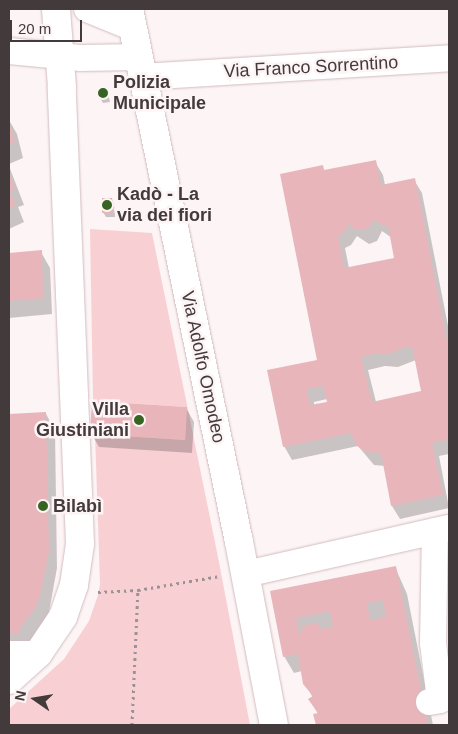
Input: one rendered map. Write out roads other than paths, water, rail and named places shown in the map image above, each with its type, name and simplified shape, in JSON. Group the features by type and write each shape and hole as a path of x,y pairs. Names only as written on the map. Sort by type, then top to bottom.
{"main road":[{"path":"9,680 38,654 63,617 74,585 80,544 60,56 56,9"},
{"name":"Via Adolfo Omodeo","path":"131,18 234,575 274,725"}],"street":[{"path":"86,9 131,18"},
{"name":"Via Franco Sorrentino","path":"9,51 80,58 140,67 449,58"},
{"path":"234,575 442,530 433,643 440,700 429,702"},
{"path":"9,654 38,654"}],"place":[{"name":"Polizia Municipale","path":"103,93"},
{"name":"Kadò - La via dei fiori","path":"107,205"},
{"name":"Villa Giustiniani","path":"139,420"},
{"name":"Bilabì","path":"43,506"}]}
